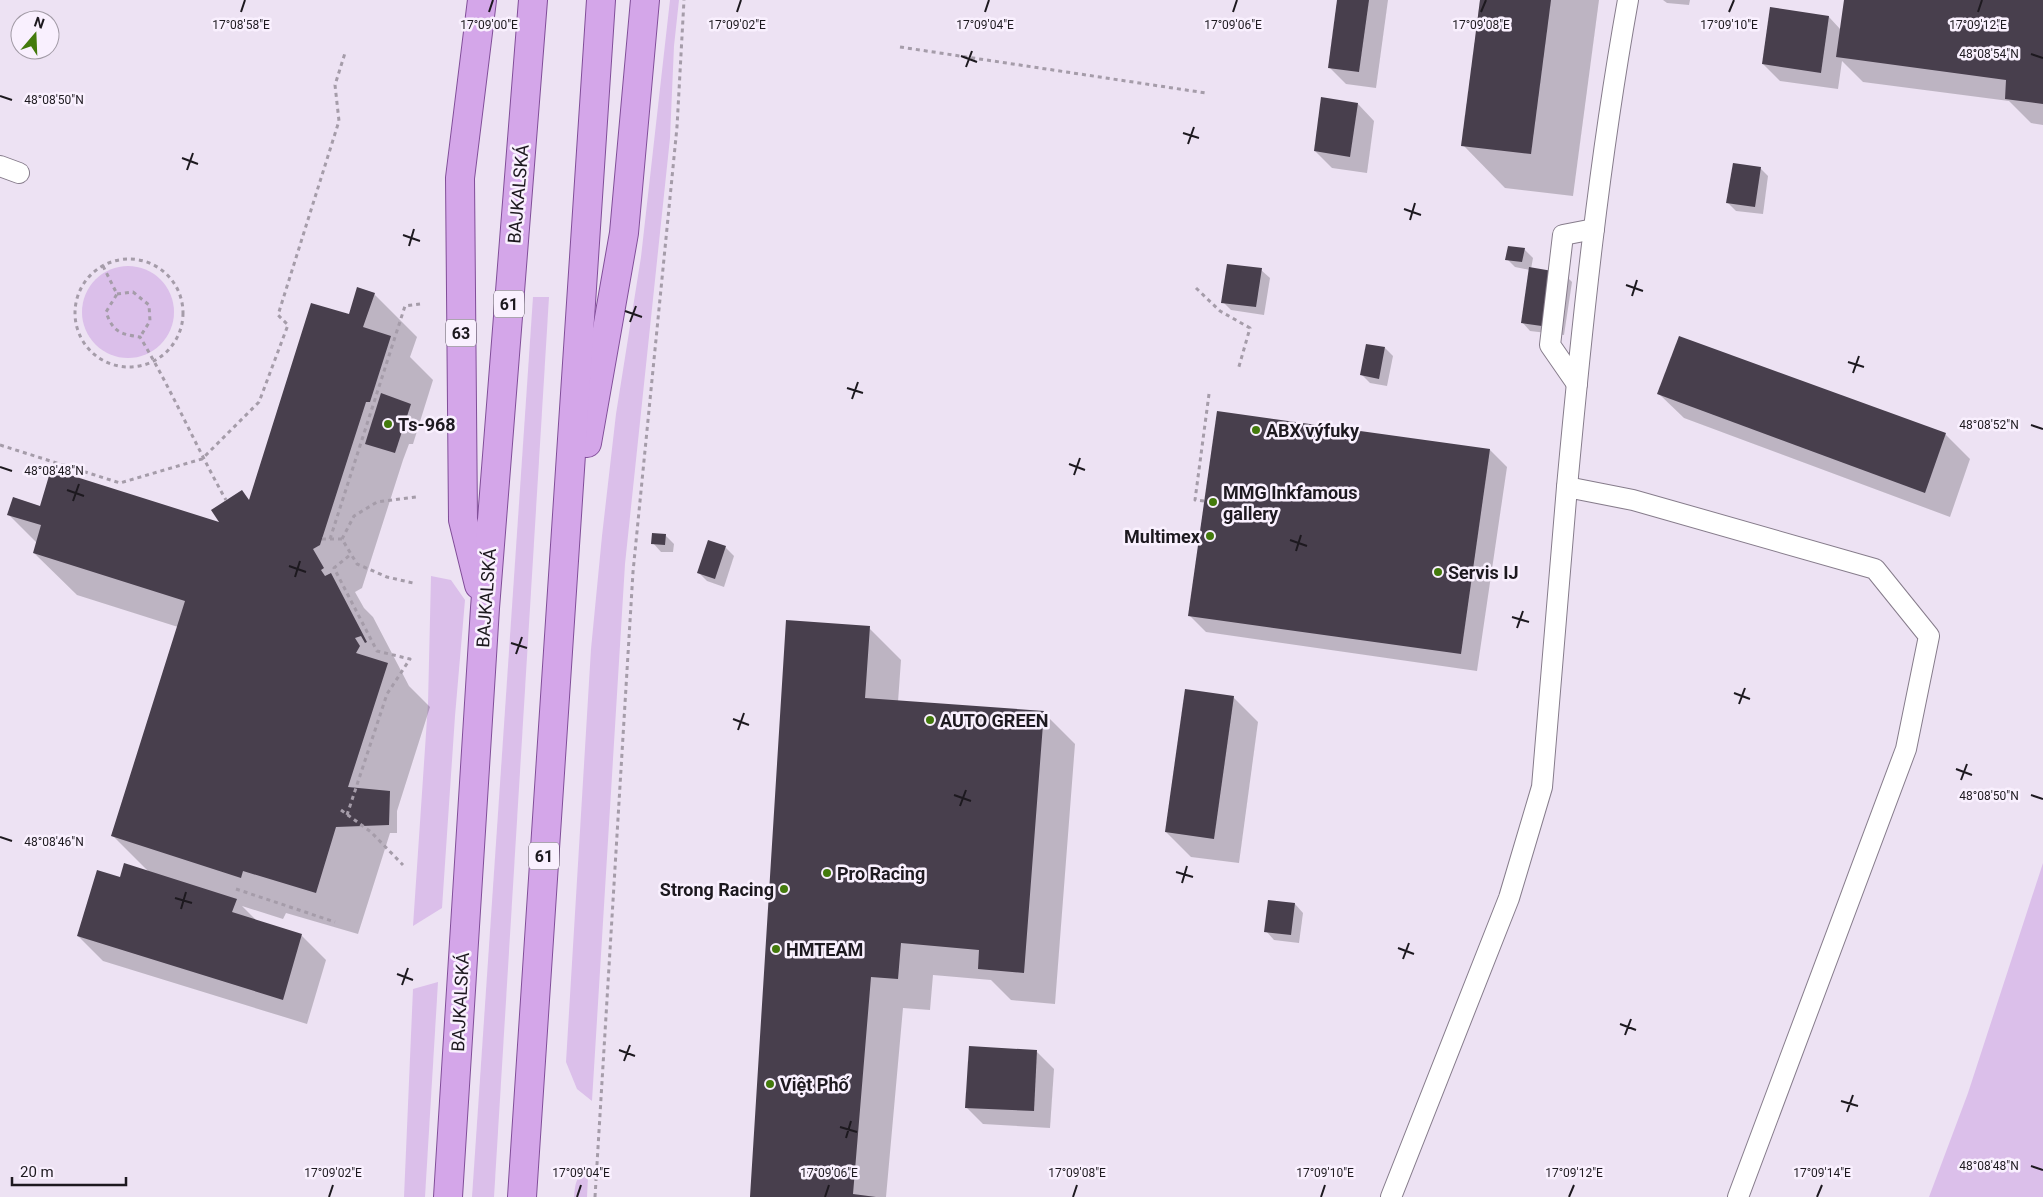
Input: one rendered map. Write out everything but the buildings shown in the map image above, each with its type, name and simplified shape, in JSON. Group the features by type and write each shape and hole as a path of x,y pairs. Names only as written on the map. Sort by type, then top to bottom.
{"main road":[{"name":"63","path":"482,0 460,178 464,520 485,608"},
{"name":"BAJKALSKÁ","path":"448,1197 485,608 533,0"},
{"name":"61","path":"522,1197 601,0"},
{"path":"563,587 624,233 645,0"}],"lane":[{"path":"1391,1197 1509,898 1542,787 1567,487 1586,290 1628,0"},
{"path":"1577,384 1550,345 1563,236 1594,229"},
{"path":"1567,487 1633,500 1875,570 1929,636 1906,749 1738,1197"}],"path":[{"path":"595,1197 633,572 677,127 684,0"},
{"path":"900,47 1206,93"},
{"path":"0,445 120,483 202,459 258,402 288,325 278,315 339,121 335,85 345,53"},
{"path":"118,260 136,260 152,265 166,274 177,288 182,304 183,320 178,337 168,351 155,362 137,367 118,366 101,359 87,347 78,330 75,312 78,294 88,278 103,266 118,260"},
{"path":"103,266 116,294"},
{"path":"1196,288 1220,311 1250,328 1238,370"},
{"path":"116,294 133,292 149,305 150,320 140,337"},
{"path":"116,294 106,312 111,326 124,334 140,337 155,362 202,459 226,500"},
{"path":"330,540 405,306 420,304"},
{"path":"1204,501 1196,500 1209,394"},
{"path":"342,539 354,516 377,502 416,498"},
{"path":"322,539 342,539"},
{"path":"342,539 357,564 386,578 413,583"},
{"path":"347,815 387,694 410,659 377,651 334,568 350,555"},
{"path":"341,810 371,832 403,866"},
{"path":"236,889 335,922"}],"shaded area":[{"path":"670,0 679,0 674,46 670,138 625,564 592,1101 577,1089 566,1062 591,649 616,414 641,257"},
{"path":"119,266 137,266 154,273 167,286 174,303 174,321 167,338 154,351 137,358 119,358 102,351 89,338 82,321 82,303 89,286 102,273"},
{"path":"533,297 549,297 494,1197 472,1197"},
{"path":"431,576 451,580 465,600 442,908 413,926 428,704"},
{"path":"2043,863 2043,1197 1929,1197 1968,1093"},
{"path":"438,982 425,1197 404,1197 413,989"},
{"path":"586,1169 588,1177 587,1197 574,1197 577,1181"}],"place":[{"name":"Ts-968","path":"388,424"},
{"name":"ABX výfuky","path":"1256,430"},
{"name":"MMG Inkfamous gallery","path":"1213,502"},
{"name":"Multimex","path":"1210,536"},
{"name":"Servis IJ","path":"1438,572"},
{"name":"AUTO GREEN","path":"930,720"},
{"name":"Pro Racing","path":"827,873"},
{"name":"Strong Racing","path":"784,889"},
{"name":"HMTEAM","path":"776,949"},
{"name":"Việt Phố","path":"770,1084"}]}
